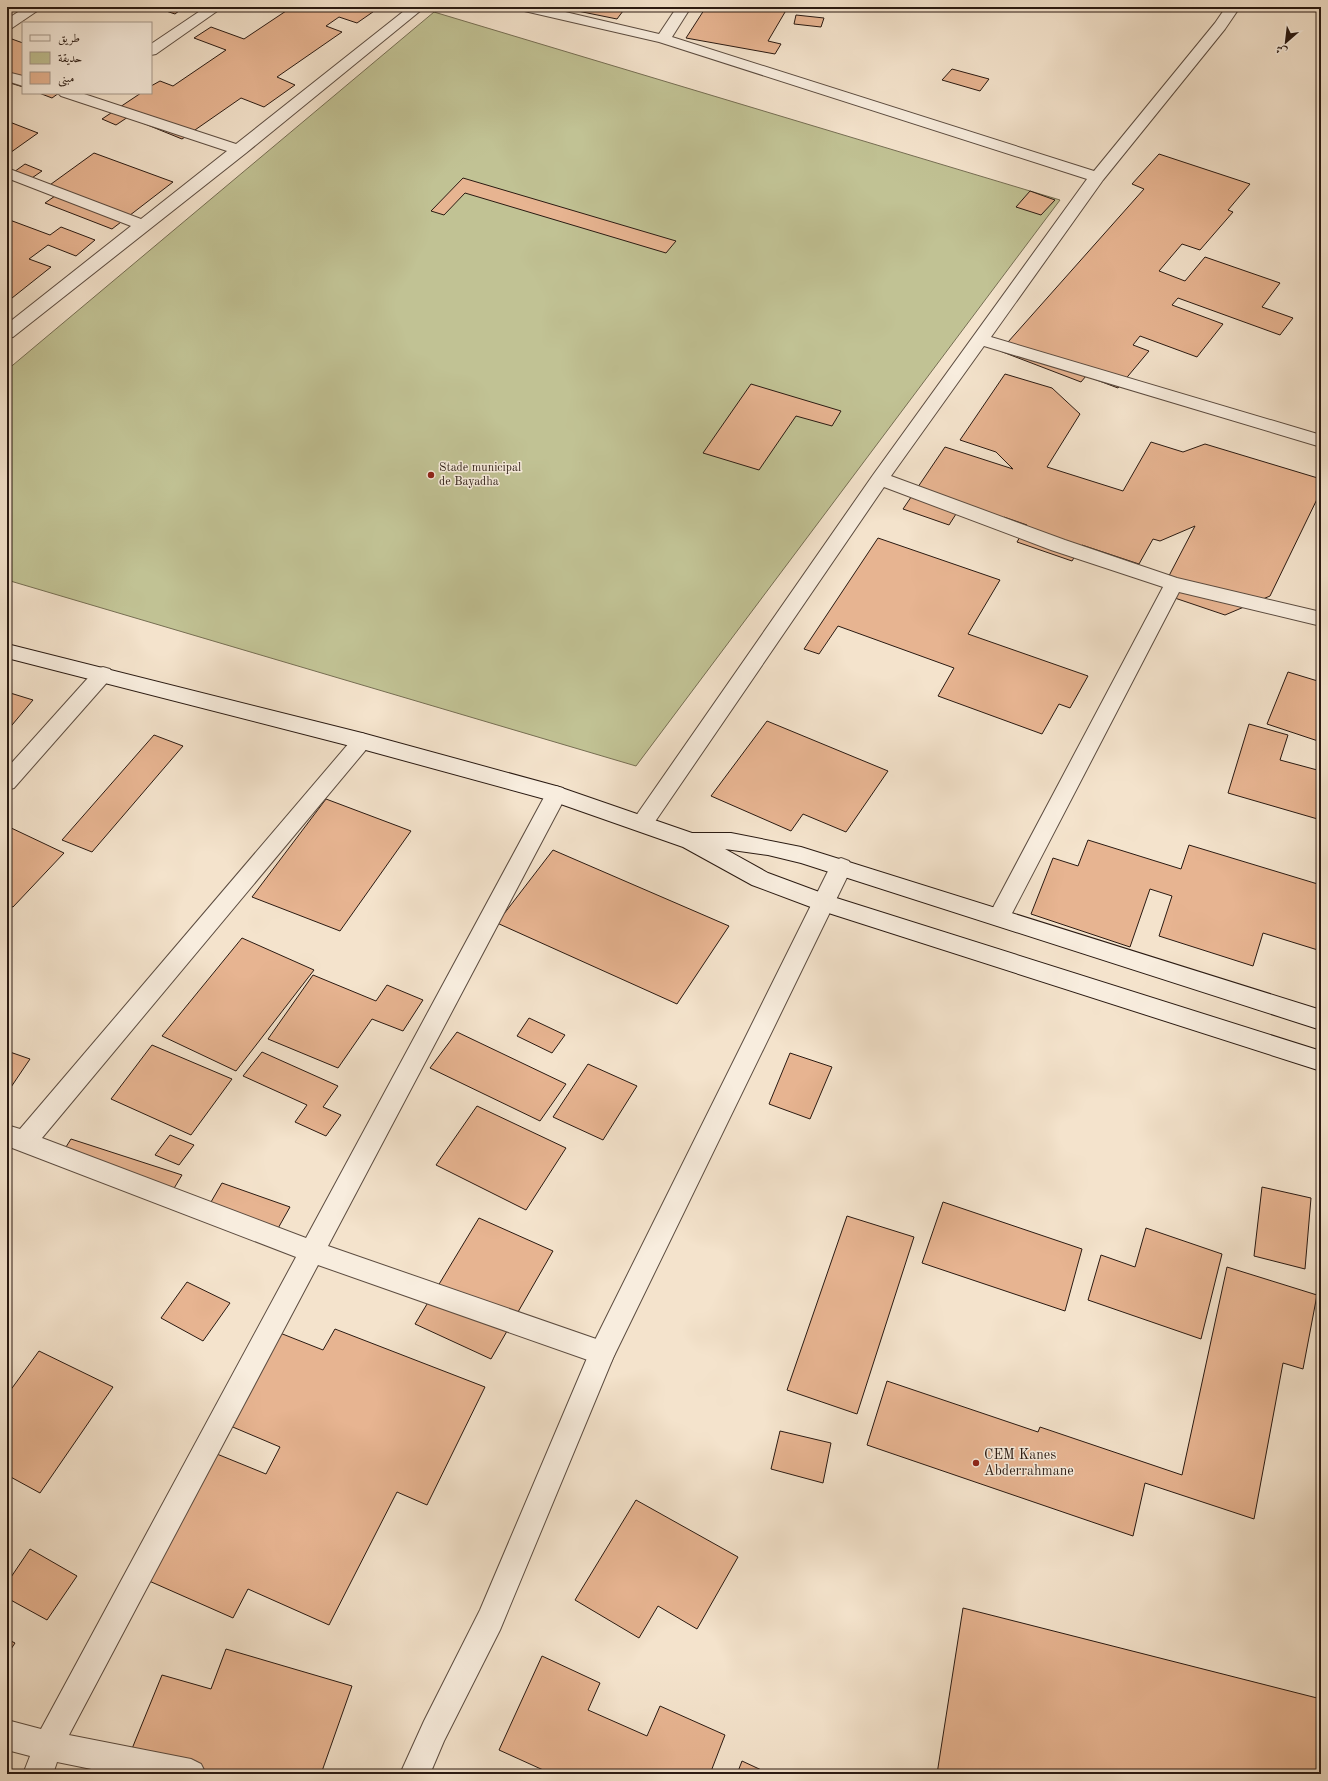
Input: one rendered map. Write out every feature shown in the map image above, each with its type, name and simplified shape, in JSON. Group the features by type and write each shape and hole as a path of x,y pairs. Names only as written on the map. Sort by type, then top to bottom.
{"street":[{"path":"7,25 36,7"},
{"path":"152,50 216,7"},
{"path":"7,333 240,150 418,7"},
{"path":"525,7 663,38 1097,177"},
{"path":"663,38 684,7"},
{"path":"642,823 880,479 1097,177 1220,26 1233,7"},
{"path":"7,76 22,81"},
{"path":"76,94 86,95 240,150"},
{"path":"7,174 143,225"},
{"path":"980,339 1321,441"},
{"path":"880,479 1058,545 1174,584 1321,619"},
{"path":"999,917 1174,584"},
{"path":"7,650 362,741 556,794 691,841 760,879 824,903 1321,1061"},
{"path":"7,782 103,674"},
{"path":"362,741 16,1138 311,1251 602,1353"},
{"path":"38,1774 48,1746 556,794"},
{"path":"691,841 731,841 768,847 841,867 1321,1020"},
{"path":"415,1774 434,1731 490,1620 602,1353 841,867"},
{"path":"7,1735 48,1746 191,1774"}],"green space":[{"name":"Stade municipal de Bayadha","path":"434,12 1060,200 636,766 7,580 7,370"}],"building":[{"path":"154,7 184,7 175,14"},
{"path":"292,7 380,7 357,23 339,17 326,26 342,32 277,77 295,85 264,107 241,98 182,139 128,117 116,125 102,119 140,94 152,94 152,85 160,81 173,86 226,50 194,38 211,27 244,39"},
{"path":"558,7 626,7 617,19"},
{"path":"706,7 788,7 768,41 781,44 775,54 686,38"},
{"path":"796,15 824,18 821,27 794,24"},
{"path":"9,38 22,43 22,87 7,82 7,40"},
{"path":"952,69 989,79 980,91 942,80"},
{"path":"42,94 58,94 52,98"},
{"path":"7,121 38,133 7,155"},
{"path":"94,153 173,182 112,229 45,203 55,196 7,177 25,164 42,171 29,180 47,187"},
{"path":"1159,154 1250,184 1228,210 1233,212 1200,250 1182,244 1159,271 1185,281 1205,257 1280,283 1262,307 1293,318 1280,335 1178,298 1172,305 1223,324 1197,357 1140,336 1133,345 1149,351 1118,388 1086,376 1081,382 1000,351 1144,189 1132,184"},
{"path":"463,178 676,241 666,253 465,193 444,215 431,211"},
{"path":"1030,191 1055,200 1041,215 1016,207"},
{"path":"7,219 50,235 61,227 95,240 76,256 48,245 29,259 51,267 7,302"},
{"path":"1005,374 1052,388 1080,414 1047,467 1123,491 1151,442 1183,452 1205,444 1321,479 1321,491 1270,596 1225,615 1160,593 1195,526 1160,541 1153,539 1139,564 1082,545 1072,561 1017,542 1027,525 1004,517 997,528 956,514 949,525 903,509 945,447 1013,469 996,452 960,440"},
{"path":"751,384 841,411 832,426 796,416 759,470 703,453"},
{"path":"878,538 1000,580 968,634 1088,676 1070,708 1059,704 1042,734 938,696 954,668 838,626 819,654 804,649"},
{"path":"1288,672 1321,682 1321,742 1267,724"},
{"path":"7,692 33,700 7,731"},
{"path":"767,721 888,771 846,832 803,814 791,831 711,796"},
{"path":"1249,724 1288,735 1280,760 1321,771 1321,820 1228,793"},
{"path":"154,735 183,746 92,852 62,840"},
{"path":"326,799 411,831 340,931 252,897"},
{"path":"7,826 64,853 13,907 7,905"},
{"path":"1088,840 1181,869 1189,845 1321,885 1321,951 1263,933 1253,966 1159,936 1172,896 1150,889 1130,947 1031,914 1053,858 1078,866"},
{"path":"553,850 729,926 677,1004 497,923"},
{"path":"242,938 314,970 236,1071 162,1036"},
{"path":"313,975 376,1001 387,985 423,1000 403,1031 372,1019 338,1068 268,1039"},
{"path":"529,1018 565,1035 552,1053 517,1036"},
{"path":"457,1032 566,1084 540,1121 430,1068"},
{"path":"152,1045 232,1079 191,1135 111,1099"},
{"path":"7,1051 30,1059 7,1093"},
{"path":"262,1052 338,1086 323,1107 341,1115 326,1136 295,1122 307,1105 243,1076"},
{"path":"790,1053 832,1067 810,1119 769,1104"},
{"path":"588,1064 637,1086 603,1140 553,1117"},
{"path":"477,1106 566,1148 526,1210 436,1165"},
{"path":"170,1135 194,1145 179,1165 155,1155"},
{"path":"71,1139 182,1175 167,1200 56,1163"},
{"path":"222,1183 290,1207 272,1239 204,1214"},
{"path":"1262,1187 1311,1198 1305,1269 1254,1256"},
{"path":"943,1202 1082,1249 1065,1311 922,1263"},
{"path":"847,1216 914,1237 857,1414 787,1390"},
{"path":"479,1218 553,1251 491,1359 415,1324"},
{"path":"1146,1228 1222,1254 1201,1339 1088,1300 1101,1255 1135,1267"},
{"path":"1227,1267 1317,1295 1303,1369 1283,1363 1254,1519 1145,1483 1133,1536 867,1445 887,1381 1038,1432 1040,1427 1182,1475"},
{"path":"187,1282 230,1303 203,1341 161,1318"},
{"path":"335,1329 485,1387 427,1505 397,1492 329,1625 248,1589 233,1618 140,1577 212,1452 266,1474 280,1447 228,1425 280,1333 323,1350"},
{"path":"39,1351 113,1387 40,1493 7,1475 7,1395"},
{"path":"780,1431 831,1443 823,1483 771,1469"},
{"path":"636,1500 738,1557 697,1629 658,1606 639,1638 575,1600"},
{"path":"30,1549 77,1576 47,1620 7,1598 7,1583"},
{"path":"963,1608 1321,1699 1321,1774 937,1774"},
{"path":"7,1639 15,1643 7,1655"},
{"path":"226,1649 352,1686 321,1774 169,1774 127,1761 162,1675 211,1689"},
{"path":"542,1656 600,1683 588,1710 647,1736 660,1706 725,1735 710,1774 552,1774 499,1750"},
{"path":"742,1761 770,1774 737,1774"}],"place":[{"name":"Stade municipal de Bayadha","path":"431,475"},
{"name":"CEM Kanes Abderrahmane","path":"976,1463"}]}
